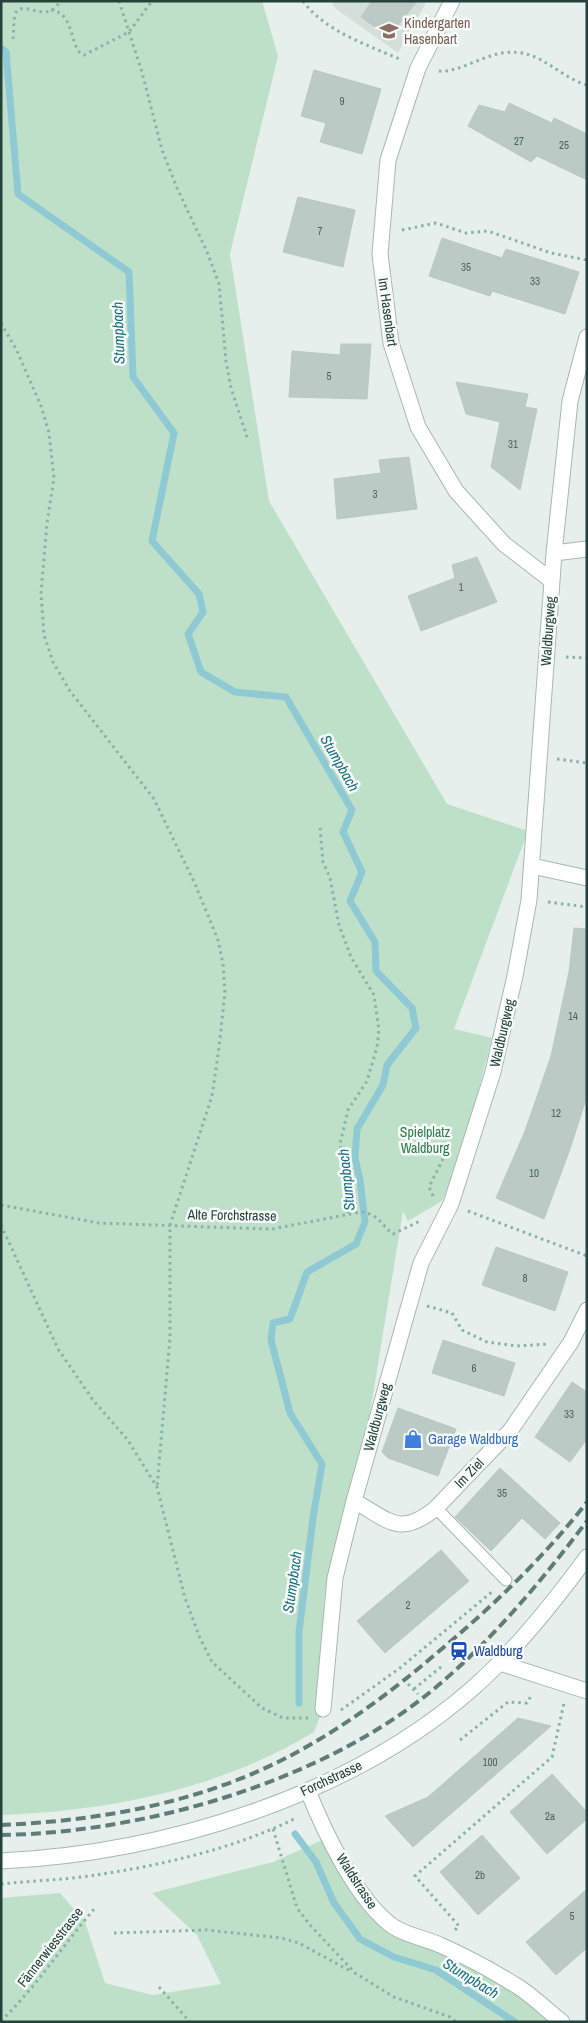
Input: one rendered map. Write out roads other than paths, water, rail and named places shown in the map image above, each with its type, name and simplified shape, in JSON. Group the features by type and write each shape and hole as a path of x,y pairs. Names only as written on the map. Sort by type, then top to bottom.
{"street":[{"name":"Im Hasenbart","path":"452,1 418,68 388,160 380,254 391,343 418,427 456,491 504,544 552,581"},
{"name":"Waldburgweg","path":"323,1709 335,1578 354,1501 421,1263 451,1204 494,1072 515,976 529,900 554,553 570,401 587,337"},
{"path":"554,553 587,549"},
{"path":"532,866 587,878"},
{"name":"Im Ziel","path":"354,1501 387,1522 405,1525 422,1519 436,1508 510,1431 571,1342 587,1310"},
{"name":"Forchstrasse","path":"1,1861 54,1857 144,1842 220,1822 308,1791 371,1759 421,1730 467,1693 500,1663 587,1557"},
{"path":"500,1663 587,1691"},
{"name":"Waldstrasse","path":"308,1791 329,1837 363,1895 379,1914 395,1927 439,1944 520,1988 562,2022"}],"lane":[{"path":"436,1508 506,1580"}],"waterway":[{"name":"Stumpbach","path":"1,48 6,52 18,194 129,272 133,377 174,433 152,541 199,594 203,612 188,634 201,672 235,692 286,697 352,810 343,832 362,872 350,901 375,942 376,971 412,1008 416,1028 387,1065 383,1085 357,1129 355,1158 360,1180 365,1222 356,1244 307,1272 290,1319 273,1323 271,1340 290,1413 322,1464 313,1518 299,1632 299,1703"},
{"name":"Stumpbach","path":"295,1834 316,1862 334,1903 360,1939 394,1957 436,1970 515,2022"}],"railway":[{"path":"1,1825 37,1823 108,1814 144,1808 179,1799 247,1776 280,1761 324,1737 386,1694 463,1630 537,1560 587,1502"},
{"path":"1,1835 55,1832 112,1825 169,1813 226,1797 282,1777 335,1753 385,1725 429,1693 451,1674 513,1612 587,1521"}],"place":[{"name":"Kindergarten Hasenbart","path":"389,31"},
{"name":"Garage Waldburg","path":"413,1439"},
{"name":"Waldburg","path":"459,1651"}],"park label":[{"name":"Spielplatz Waldburg","path":"425,1140"}]}
